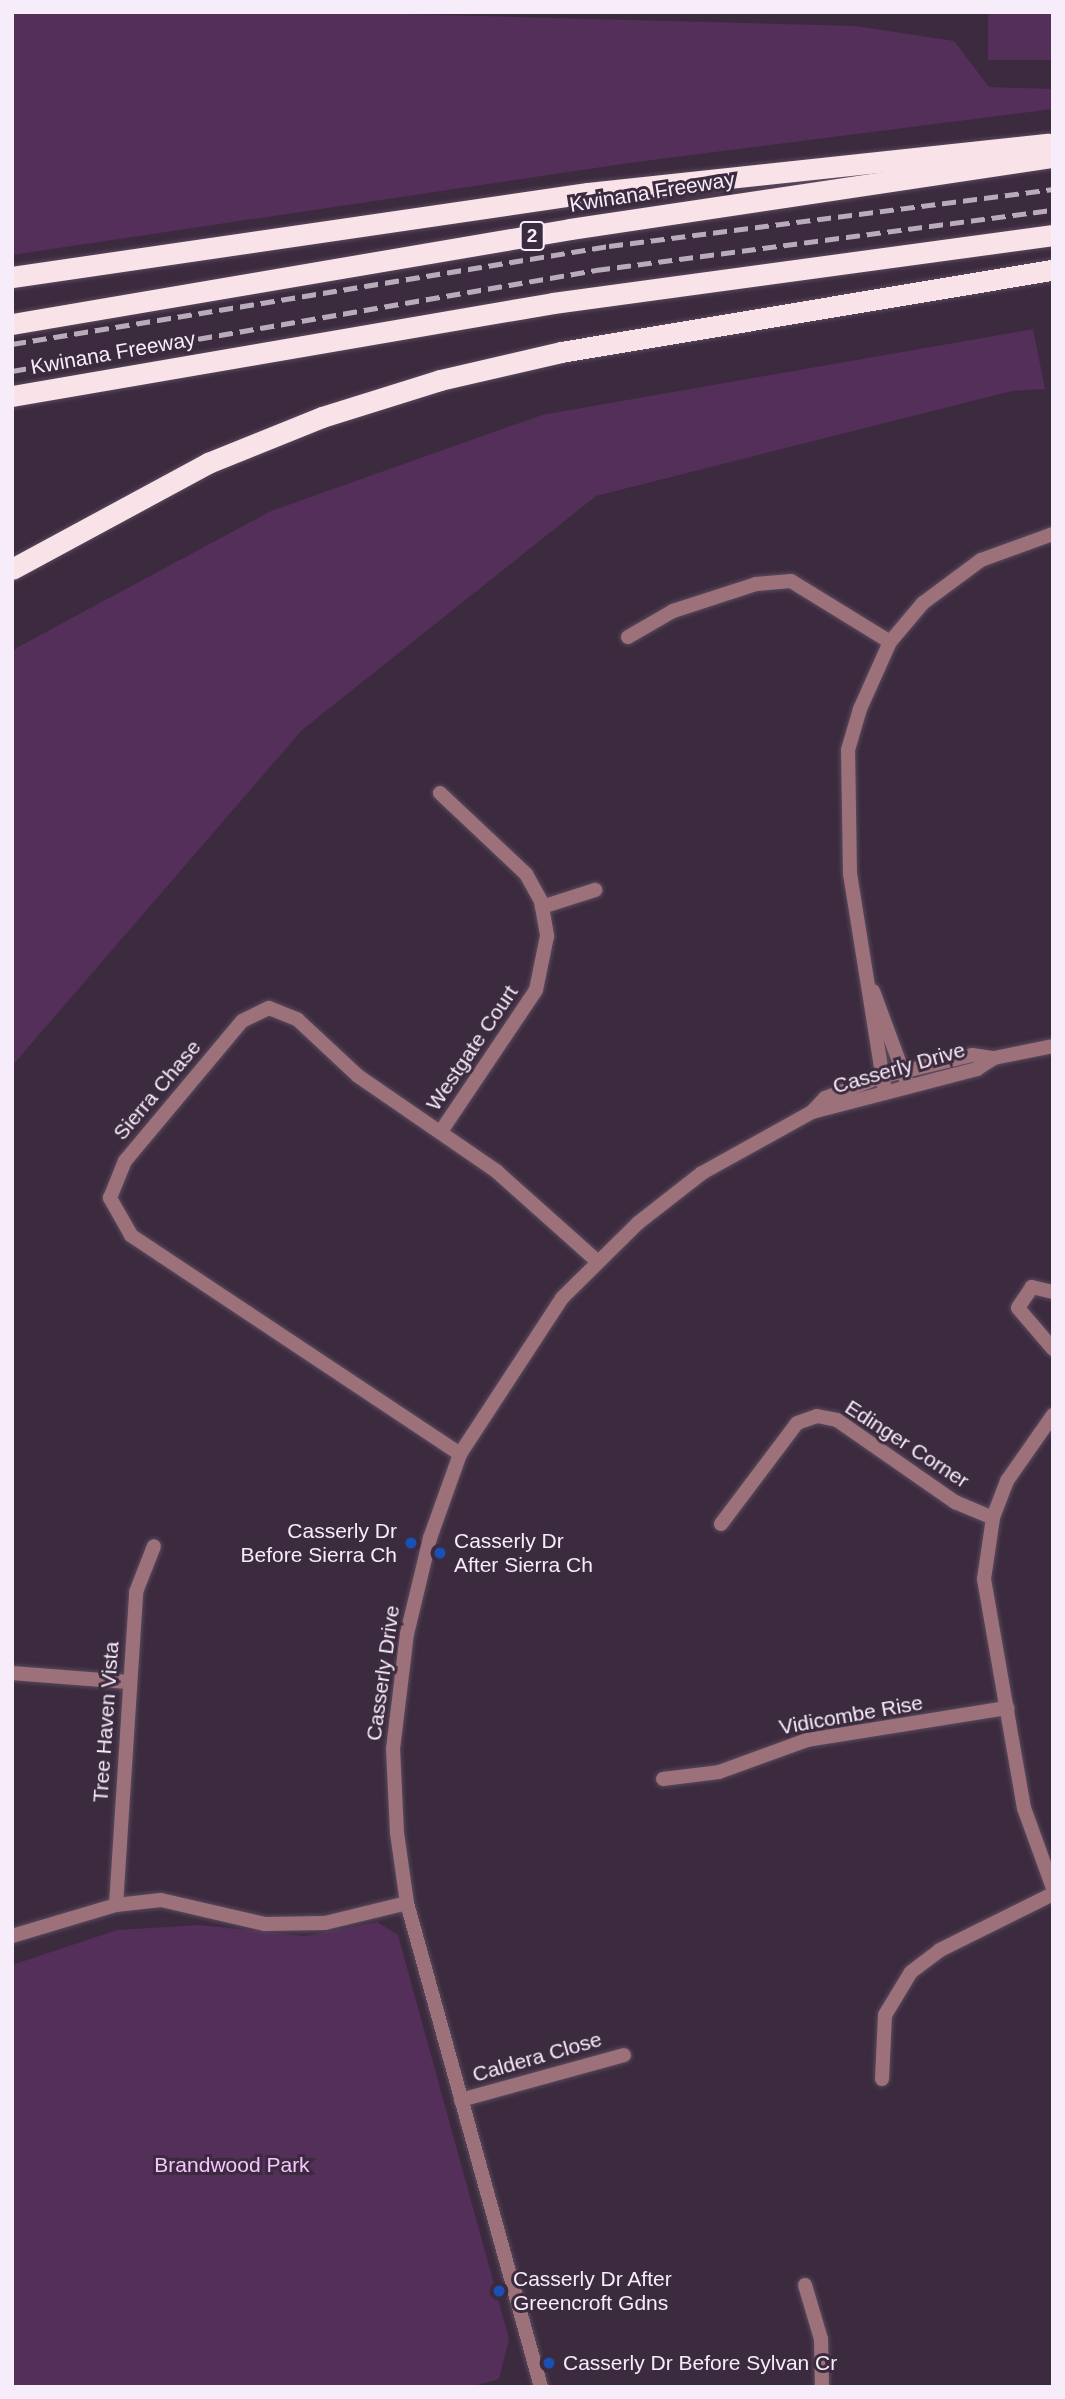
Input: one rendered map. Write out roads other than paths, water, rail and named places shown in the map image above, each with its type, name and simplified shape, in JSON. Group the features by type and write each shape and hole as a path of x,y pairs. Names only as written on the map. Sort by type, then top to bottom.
{"highway":[{"path":"12,277 588,193 1053,144"},
{"name":"Kwinana Freeway","path":"12,324 569,229 1053,157"},
{"name":"Kwinana Freeway","path":"12,396 553,303 1053,235"},
{"path":"12,569 208,463 322,416 440,380 561,352 1053,270"}],"street":[{"path":"885,1092 880,1077 867,973 850,874 848,750 890,642 957,576 1007,548 1053,534"},
{"path":"628,637 673,611 755,584 791,582 890,642"},
{"name":"Westgate Court","path":"440,793 526,874 542,907 547,936 536,990 442,1130"},
{"path":"542,907 595,890"},
{"path":"867,973 907,1086"},
{"name":"Sierra Chase","path":"460,1454 182,1273 118,1222 110,1198 125,1161 233,1031 269,1008 298,1020 358,1076 442,1130 551,1215 597,1261"},
{"name":"Casserly Drive","path":"811,1112 825,1098 903,1069 972,1055 994,1058 1053,1046"},
{"name":"Casserly Drive","path":"541,2387 407,1903 394,1792 396,1701 420,1576 460,1454 512,1369 597,1261 702,1173 811,1112 976,1069 994,1058"},
{"path":"1053,1292 1032,1287 1018,1308 1053,1349"},
{"path":"1053,1415 1007,1481 993,1518 984,1579 1024,1808 1053,1888"},
{"name":"Edinger Corner","path":"721,1524 797,1423 817,1416 837,1420 955,1502 993,1518"},
{"name":"Tree Haven Vista","path":"116,1905 128,1682 136,1592 154,1546"},
{"path":"12,1673 128,1682"},
{"name":"Vidicombe Rise","path":"663,1780 719,1772 807,1740 1007,1708"},
{"path":"882,2079 886,2015 911,1972 940,1950 1053,1894"},
{"path":"12,1936 116,1905 161,1900 265,1924 325,1923 407,1903"},
{"name":"Caldera Close","path":"461,2100 624,2055"},
{"path":"805,2285 821,2339 822,2387"}],"railway":[{"path":"12,344 609,246 1053,189"},
{"path":"12,371 596,270 1053,210"}],"place":[{"name":"Casserly Dr Before Sierra Ch","path":"411,1543"},
{"name":"Casserly Dr After Sierra Ch","path":"440,1553"},
{"name":"Casserly Dr After Greencroft Gdns","path":"499,2291"},
{"name":"Casserly Dr Before Sylvan Cr","path":"549,2363"}],"park label":[{"name":"Brandwood Park","path":"232,2165"}]}
